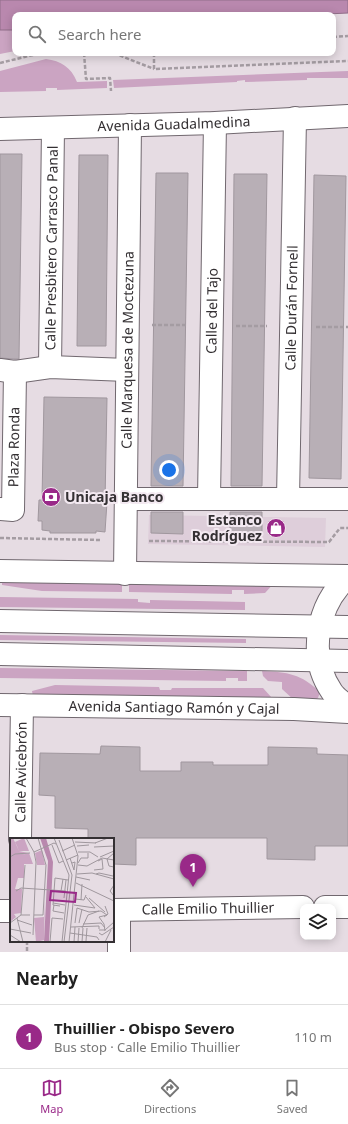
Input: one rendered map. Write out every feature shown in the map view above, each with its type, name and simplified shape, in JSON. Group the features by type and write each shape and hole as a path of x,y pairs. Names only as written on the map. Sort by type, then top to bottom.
{"street":[{"name":"Avenida Guadalmedina","path":"0,130 215,123 348,116"},
{"name":"Calle Durán Fornell","path":"288,499 295,118"},
{"name":"Calle del Tajo","path":"209,498 215,123"},
{"name":"Calle Marquesa de Moctezuna","path":"125,574 130,125"},
{"name":"Calle Presbitero Carrasco Panal","path":"50,367 53,128"},
{"path":"8,371 50,367 127,370"},
{"name":"Plaza Ronda","path":"0,509 13,510 8,371"},
{"path":"127,499 348,499"},
{"path":"0,571 348,577"},
{"path":"348,577 337,587 319,626 318,661 332,692 348,707"},
{"path":"0,622 348,627"},
{"path":"0,654 348,661"},
{"name":"Avenida Santiago Ramón y Cajal","path":"0,705 294,708 348,712"},
{"name":"Calle Avicebrón","path":"20,838 22,705"},
{"name":"Calle Emilio Thuillier","path":"116,910 300,907"},
{"path":"336,907 348,907"},
{"path":"116,910 119,952"}],"path":[{"path":"336,37 348,36"},
{"path":"0,63 29,56"},
{"path":"84,56 86,79 110,78 111,91"},
{"path":"121,56 154,69 348,61"},
{"path":"154,56 154,69"},
{"path":"149,325 348,327"},
{"path":"146,541 329,542 340,528 348,528"},
{"path":"0,538 106,540"}],"shaded area":[{"path":"0,0 348,0 348,13 336,14 336,12 12,12 12,30 0,30"},
{"path":"0,30 12,30 12,52 0,54"},
{"path":"46,59 61,63 72,72 77,82 107,81 107,88 57,90 57,88 46,88 46,91 0,92 0,71"},
{"path":"348,71 348,78 307,78 307,80 245,82 245,80 237,82 114,88 113,80"},
{"path":"149,515 326,518 325,547 148,544"},
{"path":"2,579 122,580 122,592 42,591 2,585"},
{"path":"129,580 275,582 265,593 244,594 244,590 232,590 232,594 129,592"},
{"path":"0,597 138,599 138,602 150,603 150,600 245,602 245,610 0,607"},
{"path":"0,635 246,639 246,643 0,640"},
{"path":"0,668 247,671 247,681 238,681 238,678 226,678 226,681 0,678"},
{"path":"262,671 287,673 307,681 320,692 318,698 315,700 294,700 282,689 282,682 268,681 263,676"},
{"path":"55,685 159,687 160,690 171,690 172,688 263,688 272,698 33,697 32,691"}],"building":[{"path":"0,154 22,154 19,359 0,358"},
{"path":"79,155 108,155 106,346 77,346"},
{"path":"156,173 188,173 183,486 151,486"},
{"path":"234,174 267,174 262,486 231,486"},
{"path":"314,175 346,176 341,479 309,478"},
{"path":"44,397 107,398 105,502 107,502 105,532 50,533 50,531 42,530 42,521 38,521 39,500 42,500"},
{"path":"151,512 183,512 183,534 151,533"},
{"path":"230,512 262,512 262,535 230,534"},
{"path":"101,746 140,747 140,771 181,771 181,762 213,762 213,765 268,765 268,747 317,748 317,754 348,755 348,846 315,846 315,860 267,859 267,838 136,838 136,865 114,864 114,838 88,838 88,829 55,828 55,796 39,795 40,753 100,754"}],"place":[{"name":"Unicaja Banco","path":"51,497"},
{"name":"Estanco Rodríguez","path":"276,528"},
{"name":"Thuillier - Obispo Severo","path":"193,887"}]}
